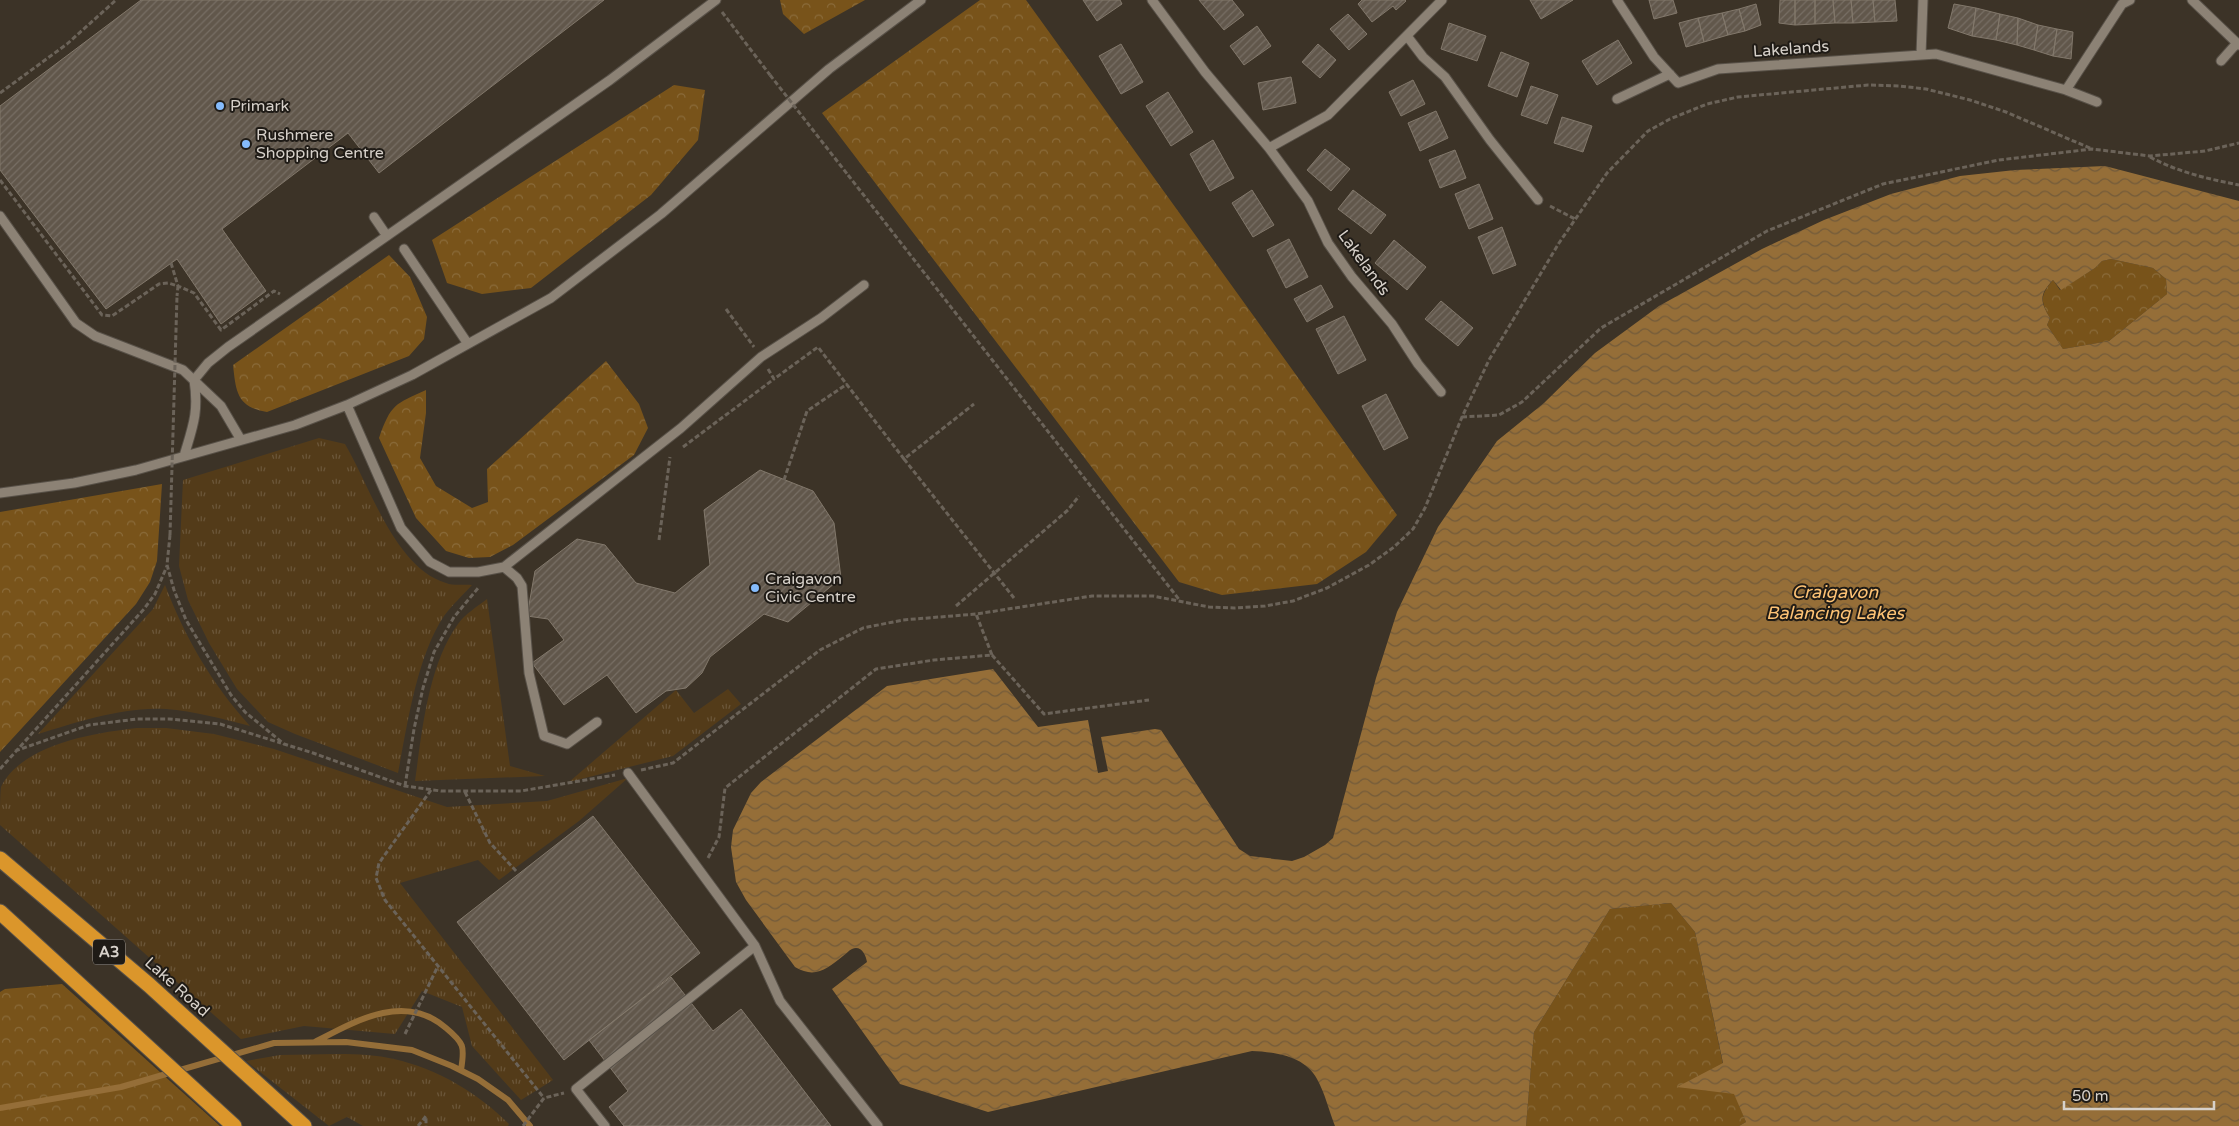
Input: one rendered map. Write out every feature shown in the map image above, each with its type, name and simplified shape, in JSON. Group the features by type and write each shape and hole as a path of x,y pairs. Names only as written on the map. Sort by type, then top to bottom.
{"highway":[{"name":"Lake Road","path":"0,859 149,985 304,1126"},
{"name":"A3","path":"0,912 234,1126"}],"street":[{"path":"0,493 74,483 136,470 295,425 347,406 412,375 551,298 661,214 829,69 921,0"},
{"name":"Lakelands","path":"1152,0 1205,72 1269,148 1308,201 1328,243 1352,277 1392,324 1418,364 1440,392"},
{"path":"1269,148 1328,115 1442,0"},
{"path":"1617,0 1654,57 1670,74 1617,99"},
{"path":"1921,55 1922,0"},
{"path":"2066,90 2122,4 2130,0"},
{"path":"2192,0 2238,44 2221,61"},
{"path":"184,456 195,420 197,402 194,380 208,363 228,347 610,80 715,1"},
{"path":"1407,36 1423,57 1445,77 1490,140 1538,200"},
{"name":"Lakelands","path":"1670,74 1678,83 1718,69 1936,54 2066,90 2097,102"},
{"path":"0,216 76,323 95,336 183,370 221,406 242,440"},
{"path":"374,217 387,236"},
{"path":"404,249 468,344"},
{"path":"347,406 401,528 430,562 449,572 504,568 681,428 760,357 821,318 864,285"},
{"path":"504,568 517,578 522,586 530,673 544,736 566,744 598,722"},
{"path":"628,773 755,946 780,1001 878,1126"},
{"path":"605,1126 576,1089 755,946"}],"path":[{"path":"0,93 67,44 116,0"},
{"path":"715,1 770,75 1182,603"},
{"path":"15,751 89,725 138,719 169,719 220,724 313,752 405,786 465,792 520,791 628,773 673,763 820,650 863,628 903,620 976,614 1107,595 1153,596 1182,603 1234,608 1293,600 1327,588 1370,565 1394,547 1413,529 1425,508 1462,417 1489,360 1575,219 1607,173 1648,131 1670,119 1707,104 1738,97 1868,85 1926,89 1970,100 2006,112 2092,149"},
{"path":"1462,417 1499,416 1522,402 1601,328 1767,231 1883,184 1999,160 2092,149 2150,156 2205,151 2239,143"},
{"path":"2150,156 2165,165 2202,178 2239,185"},
{"path":"0,180 102,315 112,316 159,284 168,283 194,293 221,330 274,291 295,300"},
{"path":"1538,200 1575,219"},
{"path":"0,769 144,609 155,594 167,565 170,535 178,286 170,263"},
{"path":"726,309 774,379"},
{"path":"659,540 669,458 818,347 1014,598"},
{"path":"784,480 807,411 847,384"},
{"path":"904,459 974,404"},
{"path":"956,606 1068,510 1079,496"},
{"path":"167,565 174,590 186,620 231,694 245,712 284,744"},
{"path":"405,786 415,721 434,652 454,617 477,590 489,570"},
{"path":"976,614 992,655 1044,714 1149,700"},
{"path":"699,871 719,837 725,788 876,669 934,660 992,655"},
{"path":"431,790 379,863 376,878 385,900 544,1098"},
{"path":"465,792 490,843 517,872"},
{"path":"405,1034 438,966"},
{"path":"523,1126 538,1103 544,1098 576,1089"},
{"path":"418,1126 426,1116 426,1126"}],"green space":[{"path":"780,0 865,0 804,34 783,14"},
{"path":"980,0 1026,0 1397,515 1366,552 1317,584 1222,595 1179,582 822,113"},
{"path":"674,85 705,90 698,140 651,195 531,288 482,294 447,283 432,240"},
{"path":"389,255 410,277 427,317 424,339 409,356 267,412 257,410 244,402 237,390 233,365"},
{"path":"2111,259 2153,268 2166,279 2167,294 2109,341 2063,349 2047,325 2050,318 2043,302 2046,290 2053,280 2060,290 2095,268 2102,261"},
{"path":"606,361 639,404 648,428 634,455 513,545 490,557 469,558 446,551 416,518 379,438 387,418 395,406 426,390 426,413 420,458 436,486 472,508 488,502 487,469"},
{"path":"319,438 345,444 386,524 398,544 412,561 428,574 446,583 472,585 444,616 427,651 409,713 398,773 268,722 237,689 209,643 188,600 179,566 183,480"},
{"path":"162,484 157,561 150,582 136,604 0,752 0,512"},
{"path":"165,585 181,623 201,660 224,694 250,726 187,712 150,709 118,712 38,734 153,609"},
{"path":"487,599 510,766 545,776 415,781 428,700 440,659 461,620"},
{"path":"728,689 741,704 673,756 569,782 676,690 694,713"},
{"path":"137,728 166,728 214,734 274,749 447,807 547,801 628,778 579,821 499,880 478,860 400,883 553,1080 521,1100 472,1046 462,1007 422,991 395,1034 304,1026 241,1039 0,825 1,787 11,772 25,760 61,743 101,733"},
{"path":"1671,903 1695,932 1723,1064 1746,1122 1739,1126 1526,1126 1534,1032 1610,909"},
{"path":"62,984 220,1126 0,1126 0,992 5,989"},
{"path":"280,1055 367,1055 410,1063 442,1076 471,1092 509,1124 508,1126 363,1126 347,1117 329,1126 246,1061"}],"water":[{"name":"Craigavon Balancing Lakes","path":"2105,166 2239,201 2239,1126 1739,1126 1746,1122 1734,1094 1677,1087 1723,1063 1695,932 1671,903 1610,909 1534,1032 1526,1126 1335,1126 1320,1084 1312,1071 1297,1060 1280,1054 1252,1051 988,1112 900,1084 832,989 867,962 864,954 858,948 851,950 821,971 802,971 795,967 746,900 736,882 731,847 733,830 751,793 761,782 887,686 993,669 1038,727 1088,720 1098,773 1108,771 1101,737 1155,729 1161,730 1239,849 1250,856 1292,861 1304,857 1325,845 1333,838 1376,678 1397,612 1438,527 1497,441 1544,403 1595,353 1659,306 1762,249 1824,220 1891,194 1960,176 2015,170","holes":["2111,259 2153,268 2166,279 2167,294 2109,341 2063,349 2047,325 2050,318 2042,298 2045,290 2053,280 2061,290 2095,268 2102,261"]}],"building":[{"name":"Rushmere Shopping Centre","path":"141,0 604,0 379,173 348,133 222,229 266,291 221,324 177,259 106,309 0,170 0,106"},
{"path":"1083,0 1120,0 1122,4 1097,21"},
{"path":"1199,0 1232,0 1244,15 1224,30"},
{"path":"1362,0 1406,1 1396,10 1393,6 1372,22 1358,4"},
{"path":"1530,0 1573,0 1541,19"},
{"path":"1649,0 1673,0 1677,13 1654,19"},
{"path":"1780,0 1795,0 1795,25 1779,23"},
{"path":"1795,0 1815,0 1815,24 1795,25"},
{"path":"1815,0 1833,0 1835,23 1815,24"},
{"path":"1833,0 1851,0 1853,23 1835,23"},
{"path":"1851,0 1873,0 1875,22 1853,23"},
{"path":"1873,0 1895,0 1897,21 1875,22"},
{"path":"1756,4 1761,25 1745,31 1739,9"},
{"path":"1954,4 1976,8 1972,36 1948,28"},
{"path":"1976,8 2000,14 1996,40 1972,36"},
{"path":"1739,9 1745,31 1728,35 1722,13"},
{"path":"1722,13 1728,35 1704,42 1698,18"},
{"path":"1348,14 1367,34 1349,50 1330,29"},
{"path":"2000,14 2018,18 2017,45 1996,40"},
{"path":"1698,18 1704,42 1686,47 1679,23"},
{"path":"2018,18 2038,25 2034,50 2017,45"},
{"path":"1449,23 1486,36 1477,61 1441,49"},
{"path":"2038,25 2057,29 2053,56 2034,50"},
{"path":"1257,26 1271,46 1244,65 1230,46"},
{"path":"2057,29 2073,32 2071,59 2053,56"},
{"path":"1618,40 1632,63 1597,85 1582,61"},
{"path":"1121,44 1143,82 1121,94 1099,56"},
{"path":"1318,44 1336,60 1320,78 1302,62"},
{"path":"1501,52 1529,63 1517,97 1488,86"},
{"path":"1291,77 1296,103 1263,110 1258,83"},
{"path":"1413,80 1425,104 1401,116 1389,92"},
{"path":"1531,86 1558,95 1547,124 1521,115"},
{"path":"1168,92 1193,132 1171,146 1146,106"},
{"path":"1436,111 1448,138 1420,151 1408,123"},
{"path":"1562,117 1592,126 1583,152 1554,143"},
{"path":"1213,140 1234,178 1210,191 1190,154"},
{"path":"1325,149 1350,169 1331,191 1307,170"},
{"path":"1455,150 1466,178 1440,188 1429,160"},
{"path":"1479,184 1493,219 1469,229 1455,194"},
{"path":"1252,190 1274,225 1253,237 1232,203"},
{"path":"1353,190 1386,215 1371,234 1338,209"},
{"path":"1502,227 1516,265 1493,274 1478,237"},
{"path":"1289,239 1308,277 1286,288 1267,250"},
{"path":"1394,240 1426,267 1407,290 1375,263"},
{"path":"1321,285 1333,307 1307,322 1294,299"},
{"path":"1441,301 1473,328 1458,346 1425,319"},
{"path":"1344,316 1366,360 1338,374 1316,329"},
{"path":"1386,394 1408,438 1384,450 1362,406"},
{"name":"Craigavon Civic Centre","path":"760,470 813,491 834,523 841,578 788,622 764,614 710,657 702,673 686,688 666,691 636,713 607,675 564,705 532,663 564,640 548,619 527,616 535,571 577,539 605,545 636,583 675,593 710,565 704,510"},
{"path":"593,816 700,953 564,1060 457,922"},
{"path":"671,977 713,1031 741,1009 831,1126 624,1126 609,1107 628,1091 589,1040"}],"waterway":[{"path":"315,1042 363,1019 397,1011 414,1012 430,1017 446,1028 460,1042 463,1050 461,1070"},
{"path":"0,1108 121,1087 274,1043 346,1042 412,1050 452,1066 478,1079 508,1100 530,1126"}],"place":[{"name":"Primark","path":"220,106"},
{"name":"Rushmere Shopping Centre","path":"246,144"},
{"name":"Craigavon Civic Centre","path":"755,588"}]}
